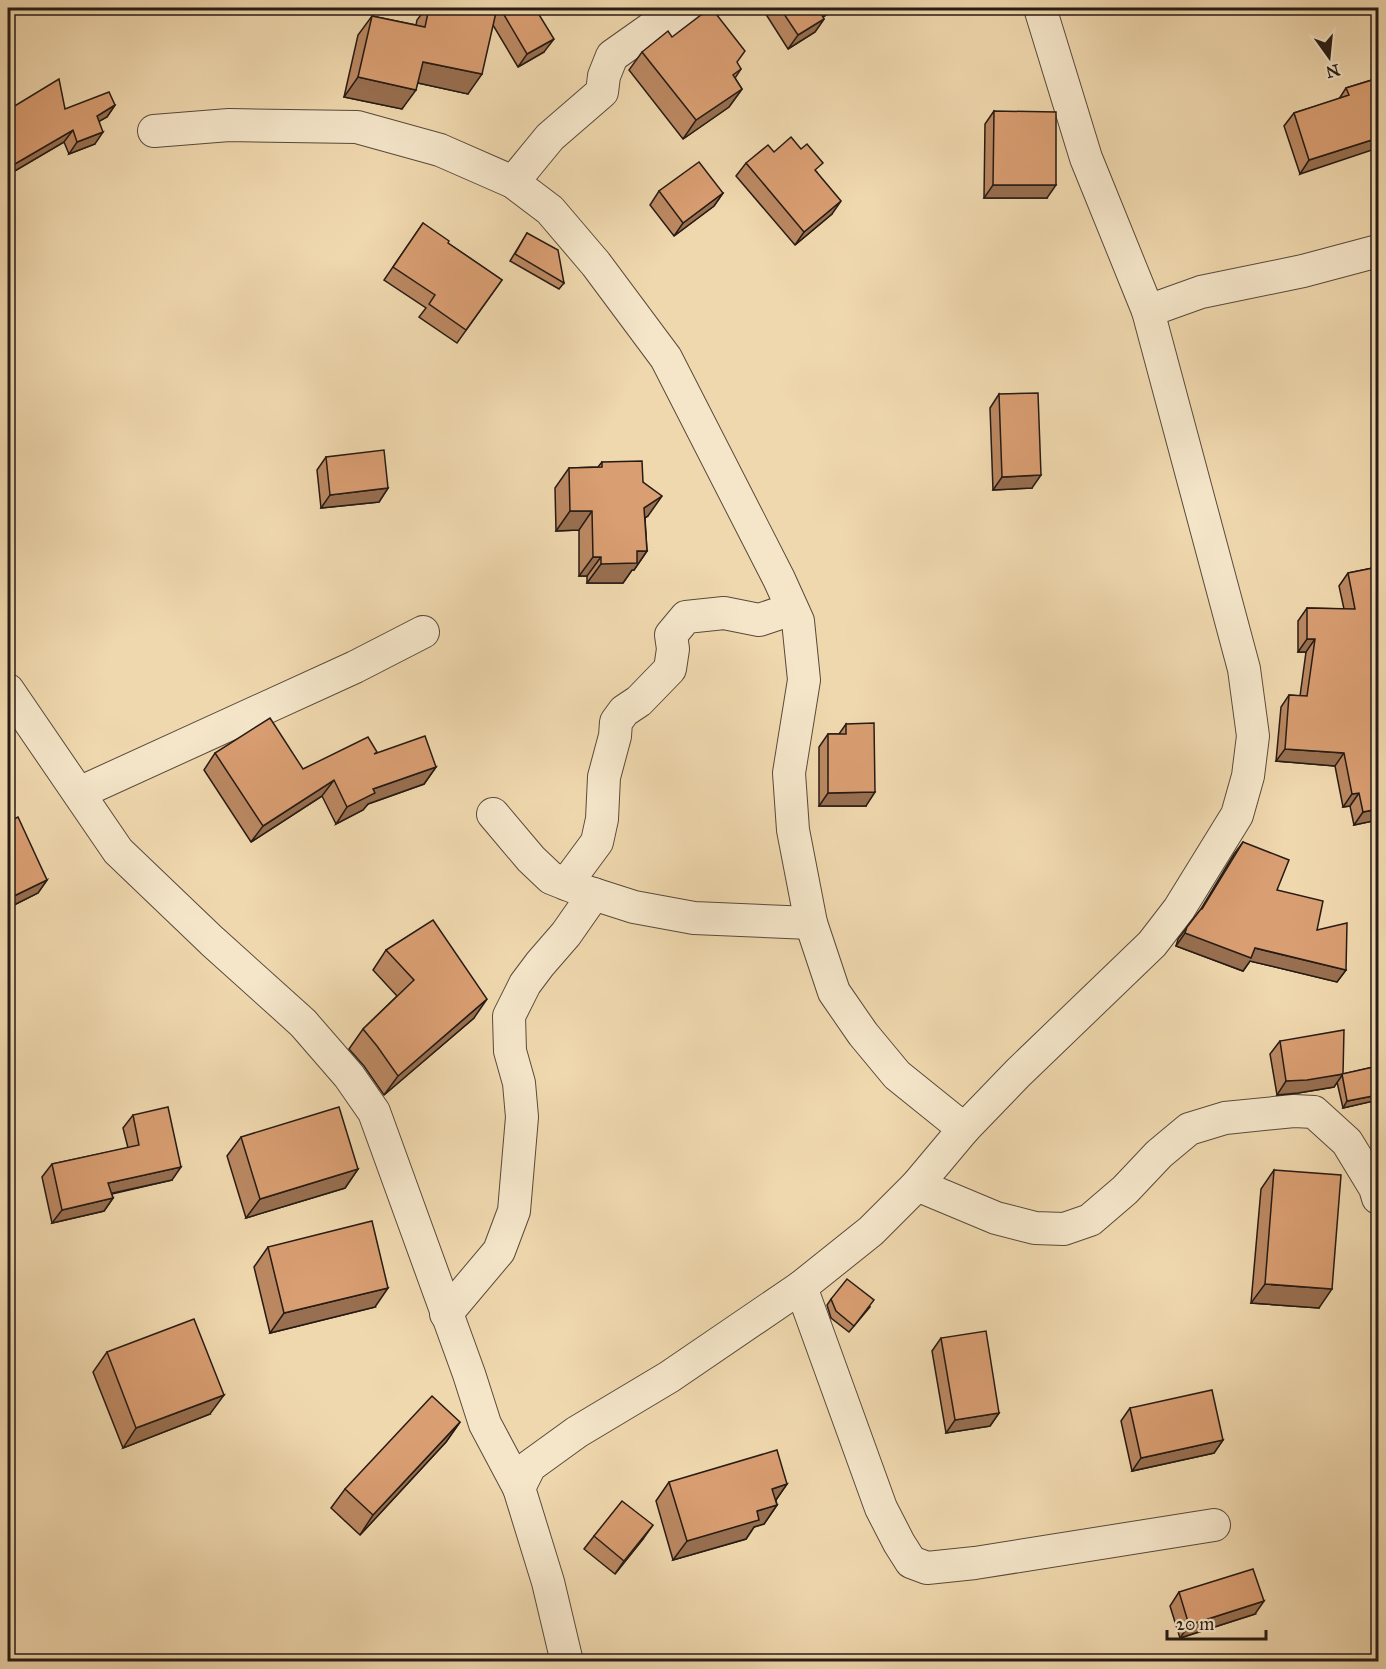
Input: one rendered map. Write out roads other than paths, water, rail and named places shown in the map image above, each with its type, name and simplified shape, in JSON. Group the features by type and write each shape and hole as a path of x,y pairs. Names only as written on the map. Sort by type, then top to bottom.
{"street":[{"path":"513,182 550,137 602,92 604,76 612,56 653,27 704,8"},
{"path":"519,1488 530,1466 577,1432 669,1377 801,1287 871,1231 917,1185 964,1129 1018,1073 1152,944 1179,909 1237,815 1248,777 1253,736 1244,669 1148,311 1086,158 1040,8"},
{"path":"154,131 229,125 357,127 440,150 513,182 550,210 596,264 666,358 779,579 798,621 804,680 789,773 793,830 812,923 834,992 863,1034 897,1075 964,1129"},
{"path":"1148,311 1202,292 1303,271 1378,251"},
{"path":"446,1314 499,1251 514,1211 522,1117 519,1083 510,1051 509,1016 525,984 566,934 597,842 602,819 604,777 615,736 616,722 624,711 639,701 670,669 673,649 671,635 686,617 724,613 759,620 792,609"},
{"path":"79,793 355,667 423,632"},
{"path":"8,690 118,851 212,941 303,1023 350,1076 374,1112 485,1424 519,1488 548,1582 567,1662"},
{"path":"493,814 531,859 551,878 580,889 634,907 694,918 812,923"},
{"path":"917,1185 996,1218 1035,1228 1064,1229 1090,1220 1125,1190 1159,1154 1189,1129 1225,1118 1294,1111 1314,1112 1347,1142 1375,1188 1378,1198"},
{"path":"801,1287 881,1508 911,1562 927,1568 975,1563 1214,1525"}]}
